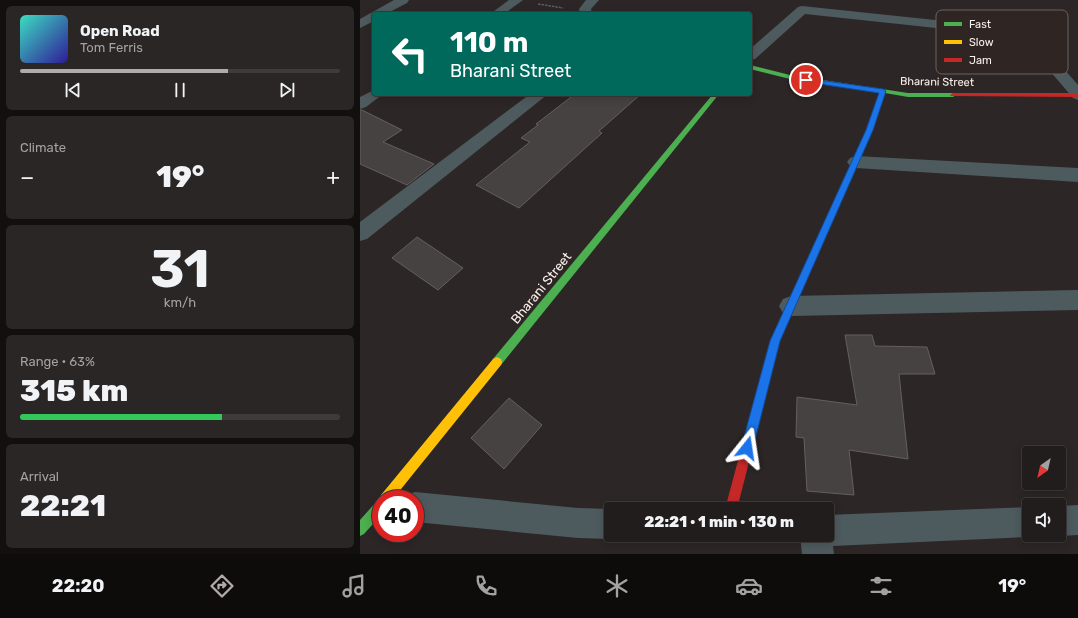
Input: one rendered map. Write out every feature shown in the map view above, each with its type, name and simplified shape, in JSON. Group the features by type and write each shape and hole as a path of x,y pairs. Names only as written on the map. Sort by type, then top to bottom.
{"street":[{"path":"382,12 403,0"},
{"path":"499,12 517,0"},
{"path":"752,54 802,10 936,25"},
{"path":"360,24 372,17"},
{"name":"Bharani Street","path":"752,68 790,77 908,95 1078,95"},
{"path":"1060,74 1078,95"},
{"path":"733,502 775,341 870,130 883,91"},
{"path":"360,104 372,96"},
{"path":"360,233 537,96"},
{"name":"Bharani Street","path":"393,490 714,96"},
{"path":"856,162 1078,175"},
{"path":"791,306 1078,300"},
{"path":"424,508 578,523 604,524"},
{"path":"360,530 372,515"},
{"path":"1066,521 1078,520"},
{"path":"834,531 1022,522"},
{"path":"817,542 818,554"}],"path":[{"path":"535,3 566,9 588,8"}],"building":[{"path":"572,96 639,96 599,131 602,133 519,208 476,185 530,142 521,138 538,125 536,124"},
{"path":"360,110 402,130 383,142 434,164 407,185 360,164"},
{"path":"417,237 463,268 438,290 392,258"},
{"path":"845,335 872,335 875,346 927,347 935,374 899,374 908,459 849,450 854,495 807,491 804,438 796,437 797,397 857,405"},
{"path":"509,398 542,425 504,469 471,438"}],"traffic: fast":[{"path":"752,68 790,77 908,95 953,95"},
{"path":"813,257 870,130 883,91"},
{"path":"497,362 714,96"},
{"path":"360,530 372,516"}],"traffic: slow":[{"path":"392,490 497,362"}],"traffic: jam":[{"path":"953,95 1078,95"},
{"path":"733,502 775,341 813,257"}],"route":[{"path":"747,448 775,341 870,130 883,91 806,80"}]}
